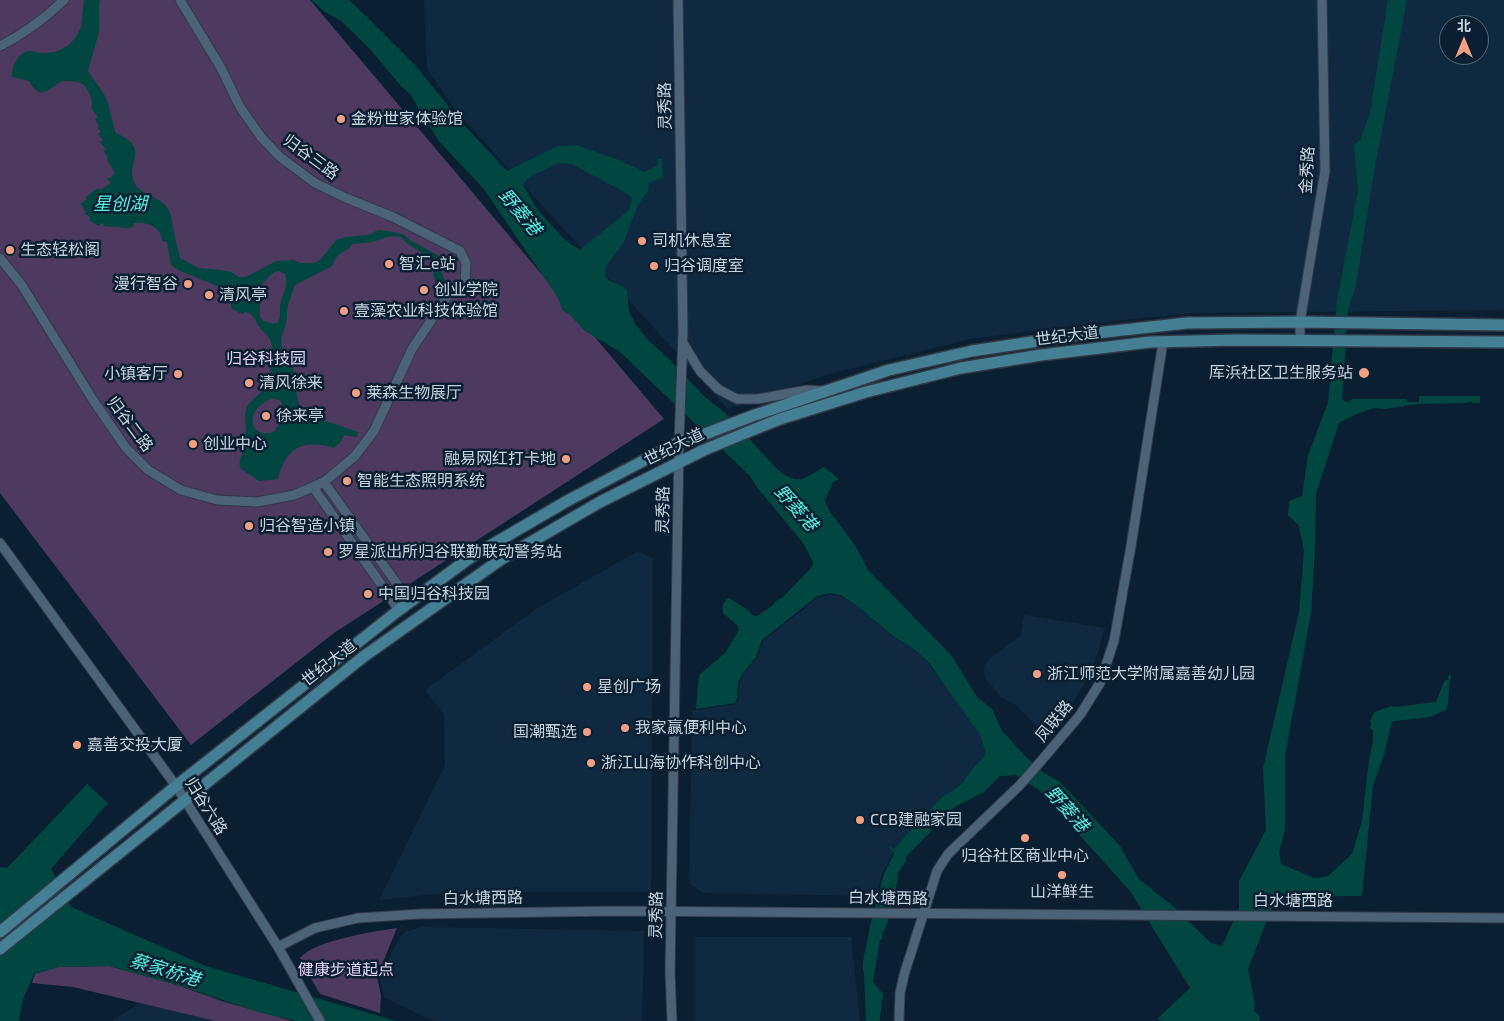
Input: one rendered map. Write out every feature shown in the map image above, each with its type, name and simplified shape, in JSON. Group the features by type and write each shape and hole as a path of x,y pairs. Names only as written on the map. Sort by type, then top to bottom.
{"main road":[{"name":"世纪大道","path":"0,932 176,786 410,602 472,558 567,501 679,442 889,370 972,351 1078,335 1187,323 1300,322 1504,325"},
{"name":"世纪大道","path":"0,950 363,656 500,560 600,502 704,450 755,428 866,392 961,368 1041,355 1150,342 1300,340 1504,342"}],"street":[{"path":"0,46 17,38 47,16 64,0"},
{"name":"归谷三路","path":"180,0 221,68 240,107 261,136 280,157 315,183 393,217 460,251 466,263 465,283"},
{"name":"灵秀路","path":"672,1021 670,972 679,442 683,343 678,0"},
{"name":"金秀路","path":"1300,340 1300,322 1325,171 1322,0"},
{"name":"归谷二路","path":"0,258 22,284 88,392 126,448 148,470 181,490 217,500 257,502 294,495 324,482 354,456 374,431 412,349 448,295 465,283"},
{"name":"凤联路","path":"899,1021 900,993 904,975 937,871 948,854 1020,785 1041,761 1080,715 1100,683 1114,641 1163,342"},
{"path":"683,343 700,371 718,388 737,399 758,399 807,390 825,392"},
{"path":"324,482 410,602"},
{"path":"313,488 399,610"},
{"name":"归谷六路","path":"0,543 186,800 278,947 320,1021"},
{"name":"白水塘西路","path":"278,947 315,928 358,918 420,914 671,911 1504,918"}],"shaded area":[{"path":"424,0 1504,0 1504,310 1191,313 1078,325 971,339 829,374 728,409 456,111 427,69"},
{"path":"638,551 653,558 651,892 454,892 379,900 445,765 444,715 425,690 536,609"},
{"path":"830,594 841,596 860,608 893,637 912,647 929,664 955,697 980,735 986,754 967,774 962,783 942,797 895,849 882,874 876,896 703,893 689,883 692,711 735,704 744,673 758,657 763,641 817,598"},
{"name":"浙江师范大学附属嘉善幼儿园","path":"1024,615 1105,628 1088,677 1067,712 1048,729 1044,730 1039,729 1014,704 1001,697 985,677 984,672 987,661 1021,635"},
{"path":"422,927 644,931 642,1021 439,1021 425,1017 384,997 380,979 397,941 405,932"},
{"path":"695,937 851,937 860,1021 695,1021"},
{"path":"140,1003 215,1021 112,1021"}],"green space":[{"name":"归谷科技园","path":"0,0 310,0 664,419 334,633 191,745 0,493"},
{"name":"健康步道起点","path":"397,928 377,977 381,995 380,1013 320,994 300,958 307,952 331,942 360,934"},
{"path":"109,966 292,1021 215,1021 73,987 32,983 35,974 58,967"}],"water":[{"name":"星创湖","path":"84,0 100,0 99,32 88,71 106,98 116,133 132,144 135,150 132,175 134,182 141,190 161,201 169,211 180,258 198,268 222,270 231,272 238,277 246,277 276,261 294,260 300,263 315,263 321,259 336,240 369,235 381,230 404,235 439,256 446,281 437,288 433,273 434,260 408,244 401,237 391,236 372,242 352,244 337,256 332,266 295,285 288,304 281,345 294,372 297,397 301,409 305,414 358,432 357,437 344,435 334,448 314,444 297,448 285,460 278,479 259,481 240,468 246,442 245,414 247,407 266,387 270,379 273,357 272,344 269,338 251,315 245,312 242,314 232,309 227,290 178,270 171,265 167,242 162,241 159,232 152,226 134,223 133,227 129,228 103,226 104,224 102,223 99,226 90,221 90,217 85,214 86,211 80,204 98,188 100,190 111,183 107,178 110,178 115,173 107,160 108,158 104,151 106,149 100,142 103,140 98,134 101,132 97,127 99,126 95,119 98,117 91,108 91,99 84,85 78,82 62,81 49,90 41,92 37,91 29,81 12,77 14,64 22,54 30,51 53,52 63,49 71,43 80,30","holes":["279,271 285,274 286,283 280,306 280,318 278,322 273,324 263,321 260,316 260,302 255,298 255,291 274,272","272,398 281,401 283,409 281,423 275,431 269,433 260,432 254,426 253,416 259,406"]},
{"path":"311,0 349,0 414,64 463,124 507,171 558,146 576,145 619,160 644,172 657,166 658,159 662,159 663,177 649,183 648,191 638,205 623,244 607,264 605,273 607,279 623,286 627,290 629,311 635,324 649,341 705,397 725,413 778,470 791,478 801,479 824,467 839,479 833,482 825,501 830,512 855,545 868,570 952,656 977,697 992,709 1002,731 1044,773 1060,782 1120,846 1138,878 1175,908 1211,943 1222,946 1239,909 1239,881 1266,830 1263,768 1299,612 1304,551 1299,526 1288,515 1289,501 1302,496 1308,455 1328,403 1337,300 1358,191 1354,145 1360,140 1370,113 1388,0 1407,0 1374,172 1356,285 1348,310 1342,399 1347,402 1353,399 1407,399 1407,402 1419,402 1419,396 1480,396 1480,403 1472,403 1471,401 1466,403 1418,404 1385,409 1374,408 1339,423 1316,494 1311,613 1285,756 1285,830 1279,853 1281,864 1314,878 1322,877 1328,876 1352,854 1362,821 1369,759 1373,742 1373,730 1370,729 1370,721 1374,712 1392,706 1436,702 1444,682 1449,680 1450,674 1448,704 1446,710 1430,717 1392,722 1384,755 1373,786 1362,896 1276,897 1248,969 1255,1004 1252,1021 1163,1021 1157,1019 1190,988 1130,891 1039,790 1016,775 1000,776 984,792 955,807 937,820 930,832 906,857 906,861 898,873 895,897 882,939 880,940 873,982 883,994 880,1019 879,1021 866,1021 864,957 884,874 894,854 889,847 894,850 942,797 962,784 967,775 986,754 980,735 930,664 912,647 894,637 860,608 841,595 829,593 816,597 762,640 756,657 738,682 735,703 696,709 699,675 725,653 739,630 738,626 723,613 724,602 729,598 748,610 752,615 757,616 772,606 812,567 813,562 803,543 750,476 620,352 585,331 569,314 562,310 554,292 483,188 438,140 410,94 369,48 341,21 325,12","holes":["559,163 572,164 628,194 632,198 629,210 580,250 564,239 537,209 523,185 529,177"]},
{"name":"蔡家桥港","path":"87,784 108,803 51,869 71,907 206,966 396,1021 297,1021 262,1013 174,984 109,966 58,967 34,974 23,999 19,1021 0,1021 0,867 7,868"}],"waterway":[{"name":"野菱港","path":"1246,1008 1256,1018 1255,1021"}],"place":[{"name":"金粉世家体验馆","path":"341,119"},
{"name":"司机休息室","path":"642,241"},
{"name":"生态轻松阁","path":"10,250"},
{"name":"智汇e站","path":"389,264"},
{"name":"归谷调度室","path":"654,266"},
{"name":"漫行智谷","path":"188,284"},
{"name":"创业学院","path":"424,290"},
{"name":"清风亭","path":"209,295"},
{"name":"壹藻农业科技体验馆","path":"344,311"},
{"name":"厍浜社区卫生服务站","path":"1364,373"},
{"name":"小镇客厅","path":"178,374"},
{"name":"清风徐来","path":"249,383"},
{"name":"莱森生物展厅","path":"356,393"},
{"name":"徐来亭","path":"266,416"},
{"name":"创业中心","path":"193,444"},
{"name":"融易网红打卡地","path":"566,459"},
{"name":"智能生态照明系统","path":"347,481"},
{"name":"归谷智造小镇","path":"249,526"},
{"name":"罗星派出所归谷联勤联动警务站","path":"328,552"},
{"name":"中国归谷科技园","path":"368,594"},
{"name":"浙江师范大学附属嘉善幼儿园","path":"1037,674"},
{"name":"星创广场","path":"587,687"},
{"name":"我家赢便利中心","path":"625,728"},
{"name":"国潮甄选","path":"587,732"},
{"name":"嘉善交投大厦","path":"77,745"},
{"name":"浙江山海协作科创中心","path":"591,763"},
{"name":"CCB建融家园","path":"860,820"},
{"name":"归谷社区商业中心","path":"1025,838"},
{"name":"山洋鲜生","path":"1062,875"}]}
